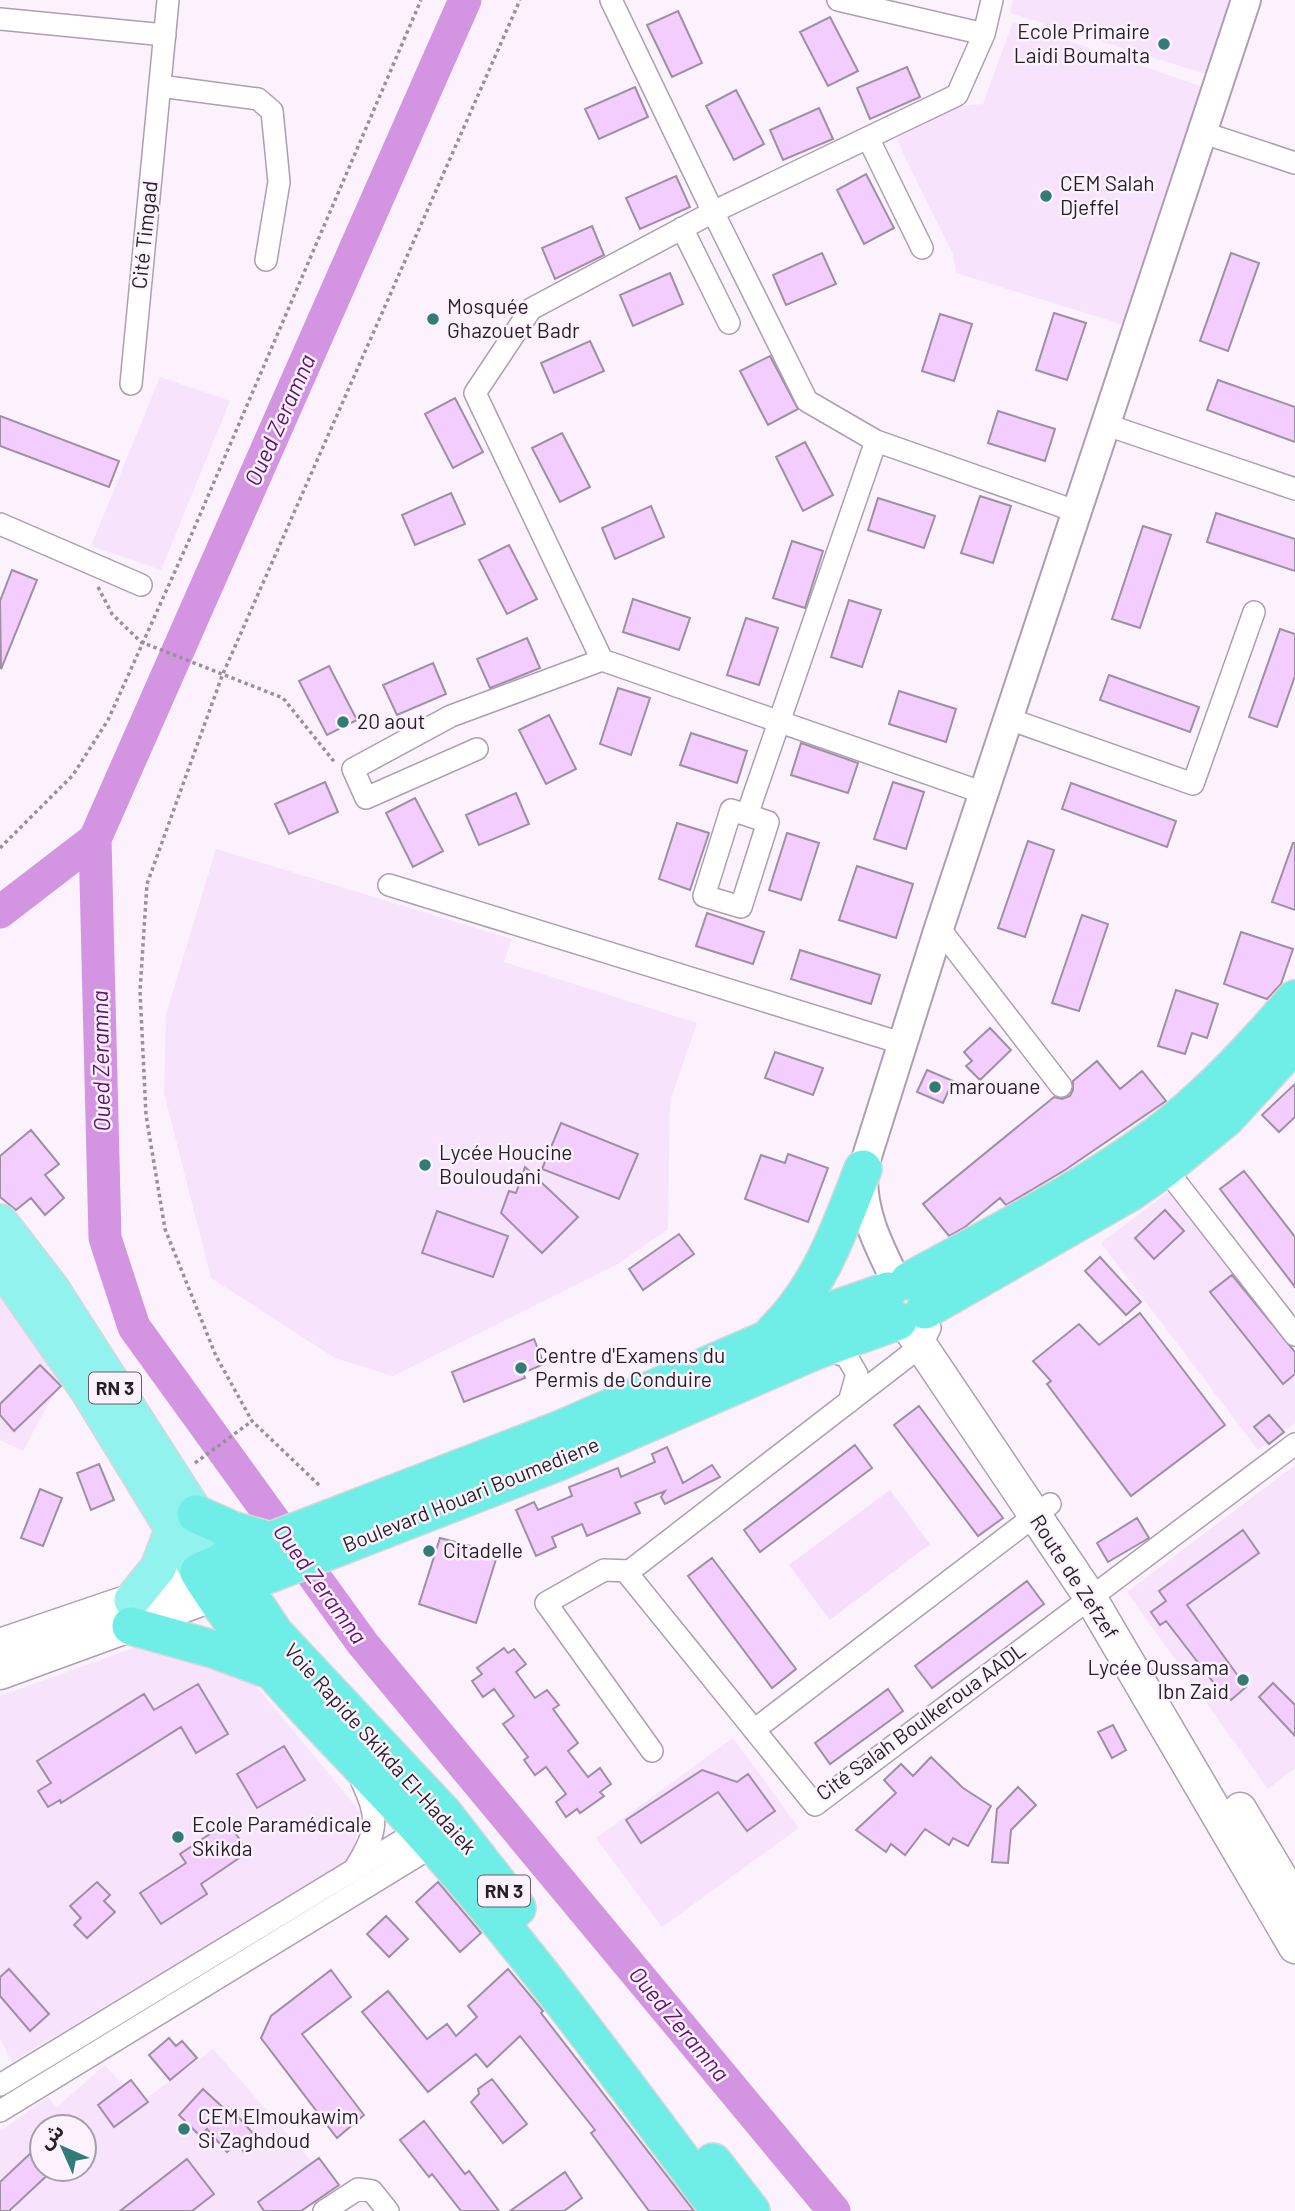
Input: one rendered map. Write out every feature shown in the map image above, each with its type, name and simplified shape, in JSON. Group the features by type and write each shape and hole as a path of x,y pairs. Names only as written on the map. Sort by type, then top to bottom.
{"highway":[{"name":"Boulevard Houari Boumediene","path":"220,1578 277,1555 331,1516 559,1430 839,1308 911,1311 1173,1123 1224,1076 1295,999"},
{"name":"Boulevard Houari Boumediene","path":"331,1516 563,1460 911,1311 1129,1194 1226,1118 1295,1043"},
{"path":"762,1342 800,1303 822,1268 863,1169"},
{"path":"131,1613 216,1650 282,1661 282,1633 277,1612 277,1555 232,1530 184,1521"},
{"name":"Voie Rapide Skikda El-Hadaiek","path":"220,1578 348,1755 439,1830 720,2211"},
{"name":"Voie Rapide Skikda El-Hadaiek","path":"282,1661 439,1830 751,2211"}],"main road":[{"name":"RN 3","path":"0,1222 51,1288 184,1521 220,1578"},
{"name":"RN 3","path":"0,1264 184,1521"},
{"name":"Route de Zefzef","path":"911,1311 1097,1592 1295,1901"},
{"path":"131,1613 184,1521"},
{"name":"Boulevard Houari Boumediene","path":"0,1673 131,1613 220,1578"},
{"name":"Route de Zefzef","path":"1097,1592 1295,1947"},
{"name":"Boulevard Houari Boumediene","path":"0,1645 131,1613"}],"street":[{"name":"Cité Timgad","path":"131,384 168,0"},
{"path":"611,0 807,401 876,441 1078,512"},
{"path":"838,0 984,34"},
{"path":"602,660 475,393 531,309 713,212 957,95 984,34 992,0"},
{"path":"652,1751 546,1603 604,1570 630,1571 849,1402 911,1311 867,1219 862,1188 863,1169 901,1043 1246,0"},
{"path":"0,19 165,35"},
{"path":"160,86 258,99 272,111 279,182 266,260"},
{"path":"1204,133 1295,163"},
{"path":"868,138 922,248"},
{"path":"682,228 729,323"},
{"path":"1107,425 1295,489"},
{"path":"747,815 876,441"},
{"path":"0,524 141,585"},
{"path":"1009,719 1193,784 1254,612"},
{"path":"477,749 366,798 353,769 451,716 602,660 984,793"},
{"path":"389,885 901,1043"},
{"path":"939,928 1061,1086"},
{"path":"1165,1168 1295,1335"},
{"path":"824,1348 847,1357 857,1374 849,1402"},
{"path":"1097,1592 1295,1444"},
{"path":"754,1730 1042,1510"},
{"name":"Cité Salah Boulkeroua AADL","path":"630,1571 627,1573 815,1805 1097,1592"},
{"path":"348,1755 374,1807 375,1828 353,1871"},
{"path":"2,2078 353,1871 439,1830"},
{"path":"0,2111 439,1830"},
{"path":"324,2211 358,2189 372,2191 388,2211"}],"path":[{"path":"0,848 83,763 108,720 196,525 421,0"},
{"path":"331,1516 252,1421 216,1356 165,1228 146,1115 140,991 147,884 222,676 520,0"},
{"path":"85,561 112,614 142,642 283,698 337,767 353,769"},
{"path":"195,1463 252,1421"}],"shaded area":[{"name":"Ecole Primaire Laidi Boumalta","path":"1013,0 1233,0 1209,75 1010,13"},
{"name":"CEM Salah Djeffel","path":"1013,22 1206,88 1124,325 956,273 953,254 896,139 959,106 983,104"},
{"path":"160,377 230,401 161,570 91,546"},
{"name":"Lycée Houcine Bouloudani","path":"216,849 512,939 504,962 697,1023 670,1101 668,1229 618,1264 393,1376 335,1358 211,1278 164,1093 166,1014"},
{"path":"1171,1190 1295,1352 1295,1423 1258,1450 1101,1243"},
{"path":"0,1287 63,1376 23,1451 0,1440"},
{"name":"Lycée Oussama Ibn Zaid","path":"1295,1465 1295,1768 1268,1789 1127,1592"},
{"path":"890,1490 930,1544 830,1620 789,1565"},
{"name":"Ecole Paramédicale Skikda","path":"142,1645 240,1667 363,1815 349,1860 12,2062 0,2039 0,1696"},
{"path":"733,1738 799,1828 662,1927 596,1838"},
{"name":"CEM Elmoukawim Si Zaghdoud","path":"213,2049 327,2179 286,2211 15,2211 0,2192 0,2131 48,2097 56,2108 105,2065 139,2104"}],"building":[{"path":"678,11 702,63 672,77 647,25"},
{"path":"830,17 858,71 828,86 800,32"},
{"path":"907,67 920,97 870,119 857,88"},
{"path":"635,87 648,117 599,139 585,109"},
{"path":"736,90 764,144 734,160 706,106"},
{"path":"819,108 833,139 783,160 770,130"},
{"path":"866,174 894,228 864,244 837,190"},
{"path":"676,176 690,207 640,229 626,198"},
{"path":"592,226 604,255 555,279 542,248"},
{"path":"822,253 836,284 786,305 773,275"},
{"path":"1231,253 1259,263 1228,351 1200,341"},
{"path":"670,273 683,304 633,326 620,295"},
{"path":"1054,313 1086,323 1067,380 1036,370"},
{"path":"940,314 972,324 954,381 922,371"},
{"path":"590,341 604,371 554,393 541,363"},
{"path":"770,356 798,409 768,425 740,371"},
{"path":"1218,380 1295,407 1295,442 1207,410"},
{"path":"455,398 483,452 453,468 425,414"},
{"path":"998,411 1055,429 1045,461 988,443"},
{"path":"0,416 119,461 109,487 0,446"},
{"path":"562,433 590,487 560,502 532,448"},
{"path":"805,442 833,495 803,511 776,457"},
{"path":"451,493 465,524 415,545 402,515"},
{"path":"980,496 1011,506 993,563 961,553"},
{"path":"878,498 935,516 924,548 868,530"},
{"path":"651,506 664,537 615,559 602,528"},
{"path":"1216,513 1295,539 1295,571 1207,542"},
{"path":"1143,526 1171,535 1140,628 1112,619"},
{"path":"792,541 823,551 805,608 773,598"},
{"path":"509,545 537,599 507,614 479,560"},
{"path":"12,570 37,580 1,669 0,601"},
{"path":"633,599 690,618 679,650 623,632"},
{"path":"849,600 881,610 862,667 831,657"},
{"path":"746,618 778,628 759,685 727,675"},
{"path":"1280,629 1295,634 1295,676 1277,727 1249,717"},
{"path":"527,638 540,668 490,688 477,659"},
{"path":"433,663 446,694 397,715 383,685"},
{"path":"329,666 357,720 327,735 299,681"},
{"path":"1109,675 1199,707 1190,732 1100,700"},
{"path":"618,688 650,698 631,755 600,744"},
{"path":"899,691 956,709 946,742 889,724"},
{"path":"549,715 576,769 546,784 519,730"},
{"path":"691,733 747,751 737,783 680,765"},
{"path":"801,743 858,763 848,793 791,775"},
{"path":"325,782 338,812 289,834 275,804"},
{"path":"893,782 924,792 906,849 874,839"},
{"path":"1071,783 1176,821 1167,847 1062,809"},
{"path":"516,793 529,824 479,845 466,815"},
{"path":"415,798 443,851 413,867 386,813"},
{"path":"677,823 709,833 690,890 659,879"},
{"path":"787,833 819,843 801,900 769,890"},
{"path":"1028,841 1054,850 1025,937 998,928"},
{"path":"1295,843 1295,910 1272,902"},
{"path":"857,866 913,884 896,938 839,920"},
{"path":"707,913 764,932 753,964 696,946"},
{"path":"1082,915 1108,924 1079,1011 1052,1003"},
{"path":"1241,932 1293,949 1281,984 1267,999 1224,984"},
{"path":"800,950 880,975 871,1004 791,979"},
{"path":"1176,990 1218,1004 1207,1038 1192,1033 1185,1054 1158,1046"},
{"path":"990,1028 1011,1050 980,1080 966,1066 972,1061 964,1052"},
{"path":"775,1052 823,1068 813,1095 765,1078"},
{"path":"1097,1061 1120,1089 1142,1071 1166,1101 1065,1170 1006,1205 1000,1198 965,1227 949,1236 923,1204 1054,1097 1062,1099 1070,1096 1073,1081"},
{"name":"marouane","path":"927,1070 953,1081 943,1103 917,1092"},
{"path":"1295,1084 1295,1117 1279,1132 1262,1115"},
{"path":"561,1123 638,1154 619,1199 542,1169"},
{"path":"31,1130 59,1164 45,1175 64,1198 45,1215 31,1198 16,1210 0,1197 0,1156"},
{"path":"788,1154 828,1168 808,1222 745,1199 761,1155 785,1163"},
{"path":"525,1167 578,1217 542,1253 501,1213 509,1191 516,1193"},
{"path":"1244,1171 1295,1237 1295,1287 1220,1189"},
{"path":"1165,1210 1184,1231 1154,1259 1135,1238"},
{"path":"437,1211 508,1236 493,1277 422,1253"},
{"path":"679,1234 694,1254 643,1290 629,1269"},
{"path":"1100,1257 1141,1302 1126,1315 1085,1271"},
{"path":"1232,1275 1295,1352 1295,1374 1283,1384 1210,1292"},
{"path":"1140,1313 1225,1425 1131,1496 1047,1384 1051,1381 1033,1361 1079,1324 1099,1345"},
{"path":"534,1339 544,1364 523,1373 525,1378 464,1402 452,1372"},
{"path":"40,1365 61,1386 14,1431 0,1415 0,1404"},
{"path":"919,1406 1003,1518 978,1536 894,1425"},
{"path":"1269,1415 1284,1432 1269,1444 1254,1427"},
{"path":"855,1445 872,1468 760,1552 744,1530"},
{"path":"667,1447 683,1483 712,1465 720,1477 665,1504 661,1497 665,1491 635,1503 640,1513 587,1536 582,1524 552,1537 556,1547 536,1556 516,1510 534,1502 538,1510 572,1496 569,1487 618,1468 621,1477 655,1462 652,1454"},
{"path":"99,1464 114,1500 91,1510 77,1473"},
{"path":"40,1489 62,1498 43,1546 21,1538"},
{"path":"1137,1518 1149,1538 1108,1562 1097,1543"},
{"path":"1243,1530 1259,1553 1187,1605 1246,1687 1231,1700 1220,1691 1166,1621 1160,1625 1151,1612 1166,1601 1159,1591"},
{"path":"440,1538 498,1553 476,1623 419,1604"},
{"path":"712,1558 796,1669 772,1688 688,1576"},
{"path":"1027,1581 1044,1604 932,1688 915,1666"},
{"path":"504,1648 508,1653 514,1649 526,1664 516,1672 535,1698 547,1690 559,1705 553,1709 578,1743 568,1751 588,1777 600,1768 611,1784 600,1792 604,1796 580,1813 577,1809 566,1817 556,1802 566,1794 546,1767 535,1775 524,1760 528,1757 503,1724 514,1716 494,1689 483,1697 472,1681 482,1674 477,1668"},
{"path":"1273,1683 1295,1705 1295,1736 1259,1697"},
{"path":"198,1684 228,1734 196,1753 181,1727 61,1803 60,1800 48,1807 38,1791 51,1783 37,1761 144,1694 154,1710"},
{"path":"888,1689 903,1711 830,1764 815,1743"},
{"path":"1113,1725 1126,1750 1112,1758 1098,1732"},
{"path":"284,1746 305,1780 257,1808 237,1774"},
{"path":"931,1757 963,1788 991,1806 968,1846 953,1838 949,1845 925,1829 905,1855 891,1844 886,1852 856,1830 896,1793 884,1780 901,1764 913,1776"},
{"path":"702,1770 737,1782 748,1774 775,1811 747,1831 718,1792 641,1843 626,1820"},
{"path":"1018,1787 1036,1805 1011,1830 1008,1863 992,1862 997,1809"},
{"path":"228,1822 248,1852 201,1884 207,1894 161,1924 140,1893 186,1863 180,1854"},
{"path":"97,1882 110,1895 104,1901 115,1912 87,1938 74,1925 81,1918 70,1906"},
{"path":"438,1882 481,1933 460,1952 416,1902"},
{"path":"386,1916 408,1939 389,1957 367,1934"},
{"path":"9,1969 49,2014 30,2031 0,1996 0,1977"},
{"path":"508,1969 543,2011 541,2013 694,2211 649,2211 591,2133 595,2130 520,2036 487,2067 476,2054 428,2092 362,2012 388,1991 427,2039 447,2024 456,2036 477,2017 468,2006"},
{"path":"331,1970 351,1997 302,2034 364,2115 337,2138 261,2038 271,2016"},
{"path":"169,2038 176,2046 182,2041 197,2058 170,2080 149,2055"},
{"path":"492,2079 527,2124 503,2143 471,2102 479,2094 478,2089"},
{"path":"131,2080 148,2102 114,2127 98,2105"},
{"path":"203,2089 229,2113 232,2110 258,2139 244,2152 237,2144 227,2152 207,2129 200,2136 179,2115"},
{"path":"424,2121 465,2174 469,2171 499,2211 461,2211 432,2174 429,2177 400,2140"},
{"path":"28,2156 28,2183 39,2183 9,2211 0,2211 0,2182"},
{"path":"319,2158 339,2185 301,2211 264,2211 258,2202"},
{"path":"187,2159 214,2194 192,2211 120,2211"},
{"path":"565,2172 582,2198 564,2211 510,2211"}],"waterway":[{"name":"Oued Zeramna","path":"0,912 95,839 465,0"},
{"name":"Oued Zeramna","path":"95,839 105,1238 134,1327 363,1644 834,2211"}],"place":[{"name":"Ecole Primaire Laidi Boumalta","path":"1164,44"},
{"name":"CEM Salah Djeffel","path":"1046,196"},
{"name":"Mosquée Ghazouet Badr","path":"433,319"},
{"name":"20 aout","path":"343,722"},
{"name":"marouane","path":"935,1087"},
{"name":"Lycée Houcine Bouloudani","path":"425,1165"},
{"name":"Centre d'Examens du Permis de Conduire","path":"521,1368"},
{"name":"Citadelle","path":"429,1551"},
{"name":"Lycée Oussama Ibn Zaid","path":"1243,1680"},
{"name":"Ecole Paramédicale Skikda","path":"178,1837"},
{"name":"CEM Elmoukawim Si Zaghdoud","path":"184,2129"}]}
